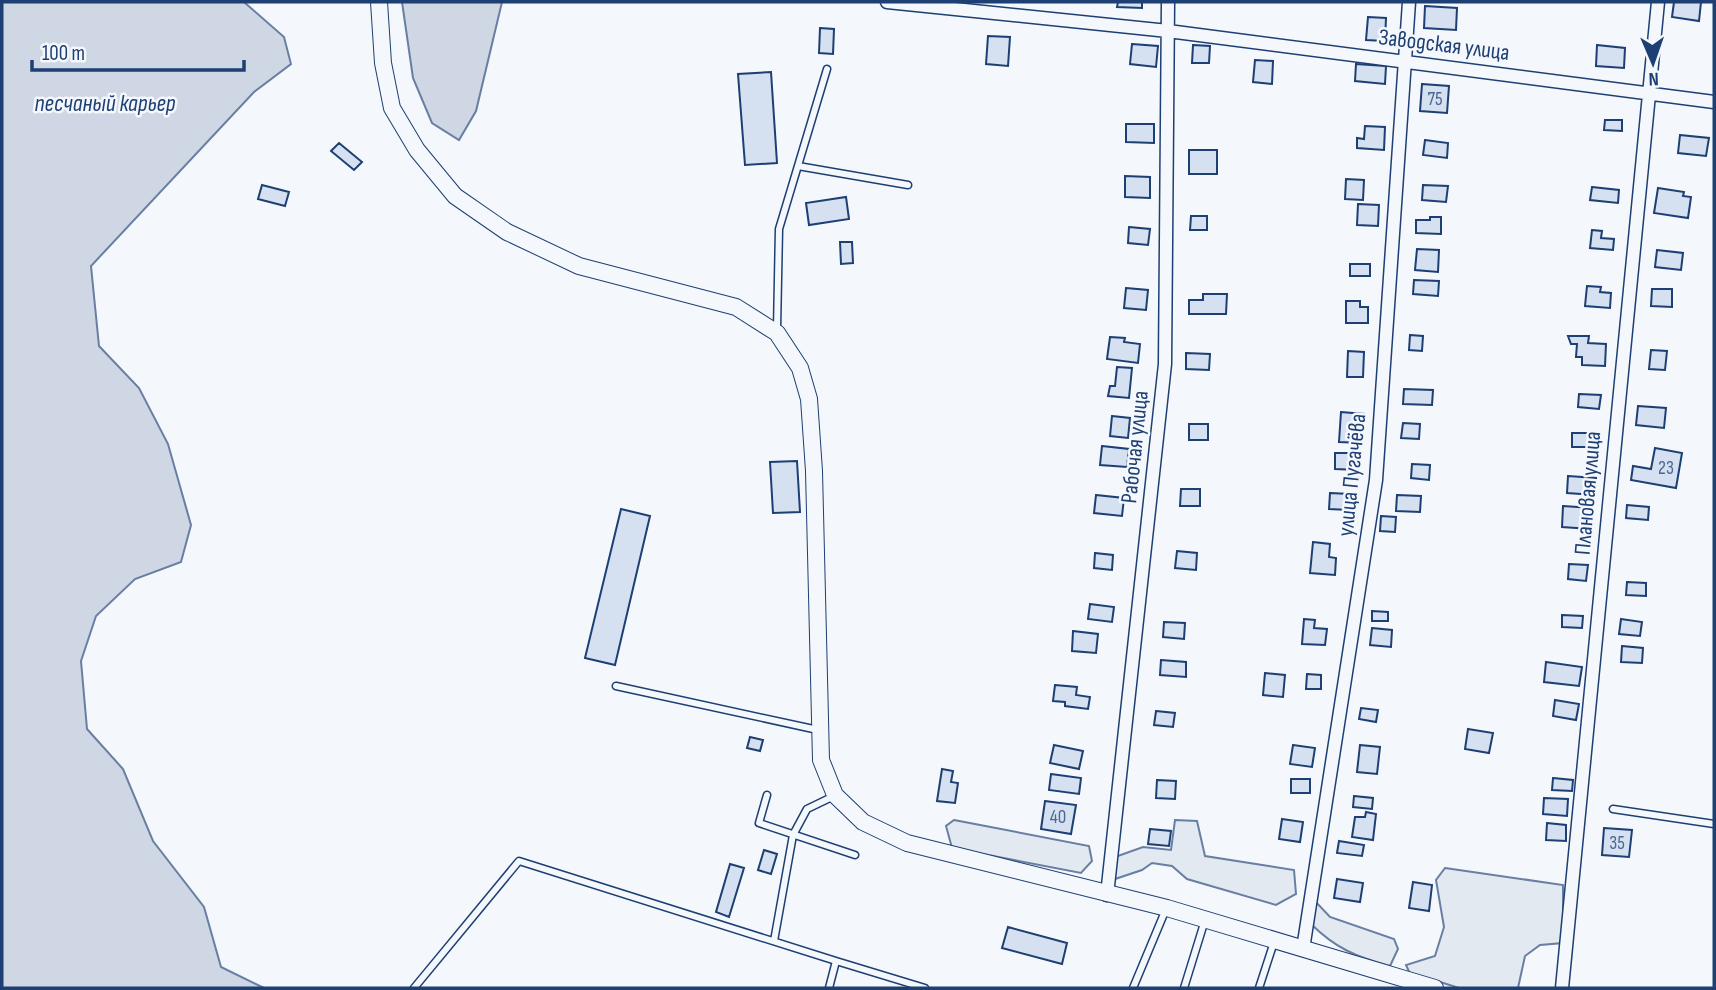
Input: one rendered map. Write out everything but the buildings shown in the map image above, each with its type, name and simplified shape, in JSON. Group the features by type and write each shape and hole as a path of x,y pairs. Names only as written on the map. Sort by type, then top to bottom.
{"street":[{"path":"379,2 383,63 392,108 417,150 455,196 508,232 579,266 736,307 777,333 800,368 809,399 814,471 821,760 835,795 863,822 907,844 1167,908 1435,988"},
{"name":"Заводская улица","path":"887,2 932,4 1168,31 1714,102"},
{"name":"Рабочая улица","path":"1107,895 1165,364 1168,2"},
{"name":"улица Пугачёва","path":"1303,948 1376,480 1409,2"},
{"name":"Плановая улица","path":"1562,988 1658,2"}],"lane":[{"path":"777,333 779,229 827,69"},
{"path":"797,166 908,185"},
{"path":"616,686 820,730"},
{"path":"767,794 759,822 855,855"},
{"path":"774,942 793,835 807,809 835,795"},
{"path":"1613,809 1714,824"},
{"path":"414,988 519,861 925,988"},
{"path":"1133,988 1167,908"},
{"path":"1184,988 1205,920"},
{"path":"1259,988 1274,940"},
{"path":"829,988 836,961"}],"shaded area":[{"path":"954,820 1089,846 1092,861 1081,873 952,848 946,826"},
{"path":"1175,820 1197,821 1205,856 1294,870 1296,894 1276,905 1187,879 1172,866 1152,863 1142,870 1115,879 1115,857 1143,847 1171,850"},
{"path":"1445,868 1563,885 1563,943 1540,945 1525,956 1518,988 1459,988 1437,981 1412,978 1406,965 1435,956 1444,927 1436,880"},
{"path":"1314,900 1330,917 1394,939 1398,949 1390,966 1347,950 1319,932 1310,923"}],"water":[{"name":"песчаный карьер","path":"2,2 244,2 284,37 291,64 254,92 91,266 99,346 139,388 168,444 191,525 181,562 135,579 96,616 81,661 87,729 123,769 153,841 204,907 221,967 264,988 2,988"},
{"path":"402,2 502,2 476,111 459,140 432,123 413,78"}]}
